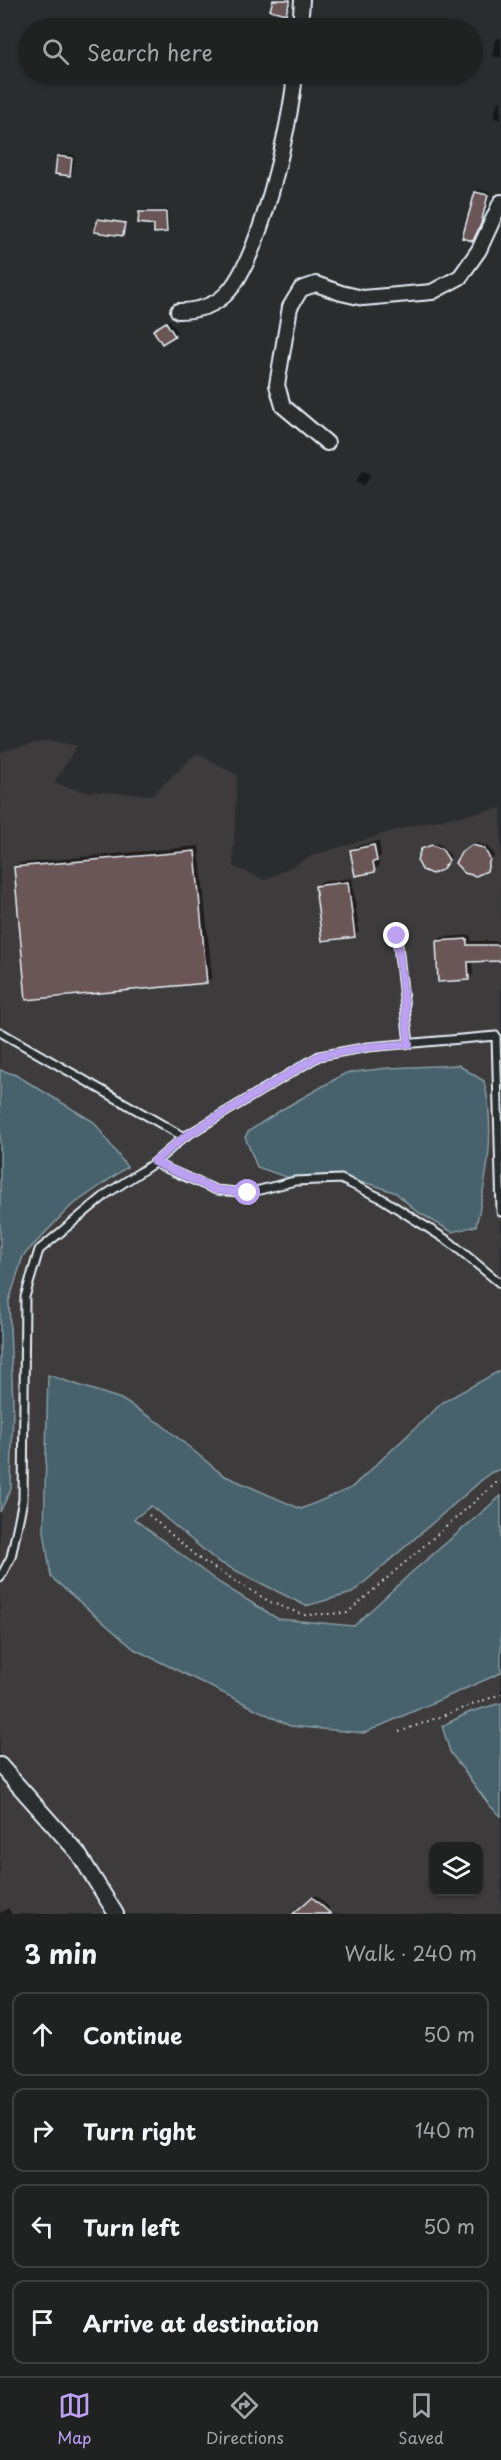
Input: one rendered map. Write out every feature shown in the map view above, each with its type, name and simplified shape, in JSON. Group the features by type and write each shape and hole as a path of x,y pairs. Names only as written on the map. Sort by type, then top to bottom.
{"street":[{"path":"301,18 302,0"},
{"path":"178,311 198,311 225,295 250,257 280,160 294,84"},
{"path":"327,443 283,406 277,385 290,307 301,289 316,284 363,298 432,292 460,277 479,250 501,202"},
{"path":"0,1765 78,1853 116,1914"}],"lane":[{"path":"397,936 409,1044"},
{"path":"0,1032 184,1137"},
{"path":"0,1578 11,1557 23,1500 25,1297 39,1250 108,1193 154,1162 184,1137 319,1056 368,1047 498,1036 501,1212"},
{"path":"154,1162 216,1190 248,1193 295,1181 341,1179 381,1198 450,1242 501,1284"},
{"path":"0,1558 11,1557"}],"path":[{"path":"149,1515 198,1558 270,1602 304,1615 347,1613 501,1481"},
{"path":"399,1732 501,1694"}],"shaded area":[{"path":"49,740 77,746 54,783 83,791 152,795 197,753 237,775 233,866 265,880 314,855 413,825 501,808 501,1914 0,1914 0,752"}],"water":[{"path":"458,1065 484,1081 488,1099 489,1153 476,1226 452,1232 416,1211 396,1193 374,1185 333,1176 286,1177 257,1167 245,1137 249,1131 346,1073 388,1068"},
{"path":"0,1070 16,1075 94,1122 127,1167 70,1207 23,1256 9,1301 13,1404 11,1489 0,1512"},
{"path":"501,1370 501,1469 490,1473 352,1593 306,1606 217,1561 151,1506 134,1519 218,1582 278,1619 354,1626 412,1572 501,1496 501,1673 364,1733 290,1726 134,1649 51,1577 44,1531 48,1375 121,1399 161,1424 223,1475 301,1509 351,1488 443,1402"},
{"path":"501,1703 501,1816 490,1806 450,1752 442,1726 470,1712"}],"building":[{"path":"273,0 290,0 286,14 270,10"},
{"path":"57,156 72,158 70,176 55,174"},
{"path":"475,192 488,195 481,224 473,241 462,238"},
{"path":"139,212 166,212 167,232 154,233 154,225 138,223"},
{"path":"98,219 125,223 123,236 94,232"},
{"path":"166,322 175,336 162,344 153,330"},
{"path":"374,845 377,861 373,862 375,872 355,876 350,850"},
{"path":"432,845 442,849 449,860 442,870 432,874 422,870 417,860 421,849"},
{"path":"472,845 484,848 490,859 487,871 476,876 464,873 455,863 462,851"},
{"path":"195,851 207,983 26,1000 14,867"},
{"path":"348,882 355,937 322,941 315,886"},
{"path":"467,939 467,945 501,945 501,961 468,962 469,980 438,982 436,941"},
{"path":"312,1897 331,1914 293,1914"}],"route":[{"path":"248,1193 216,1190 154,1162 184,1137 319,1056 368,1047 409,1044 397,936"}]}
